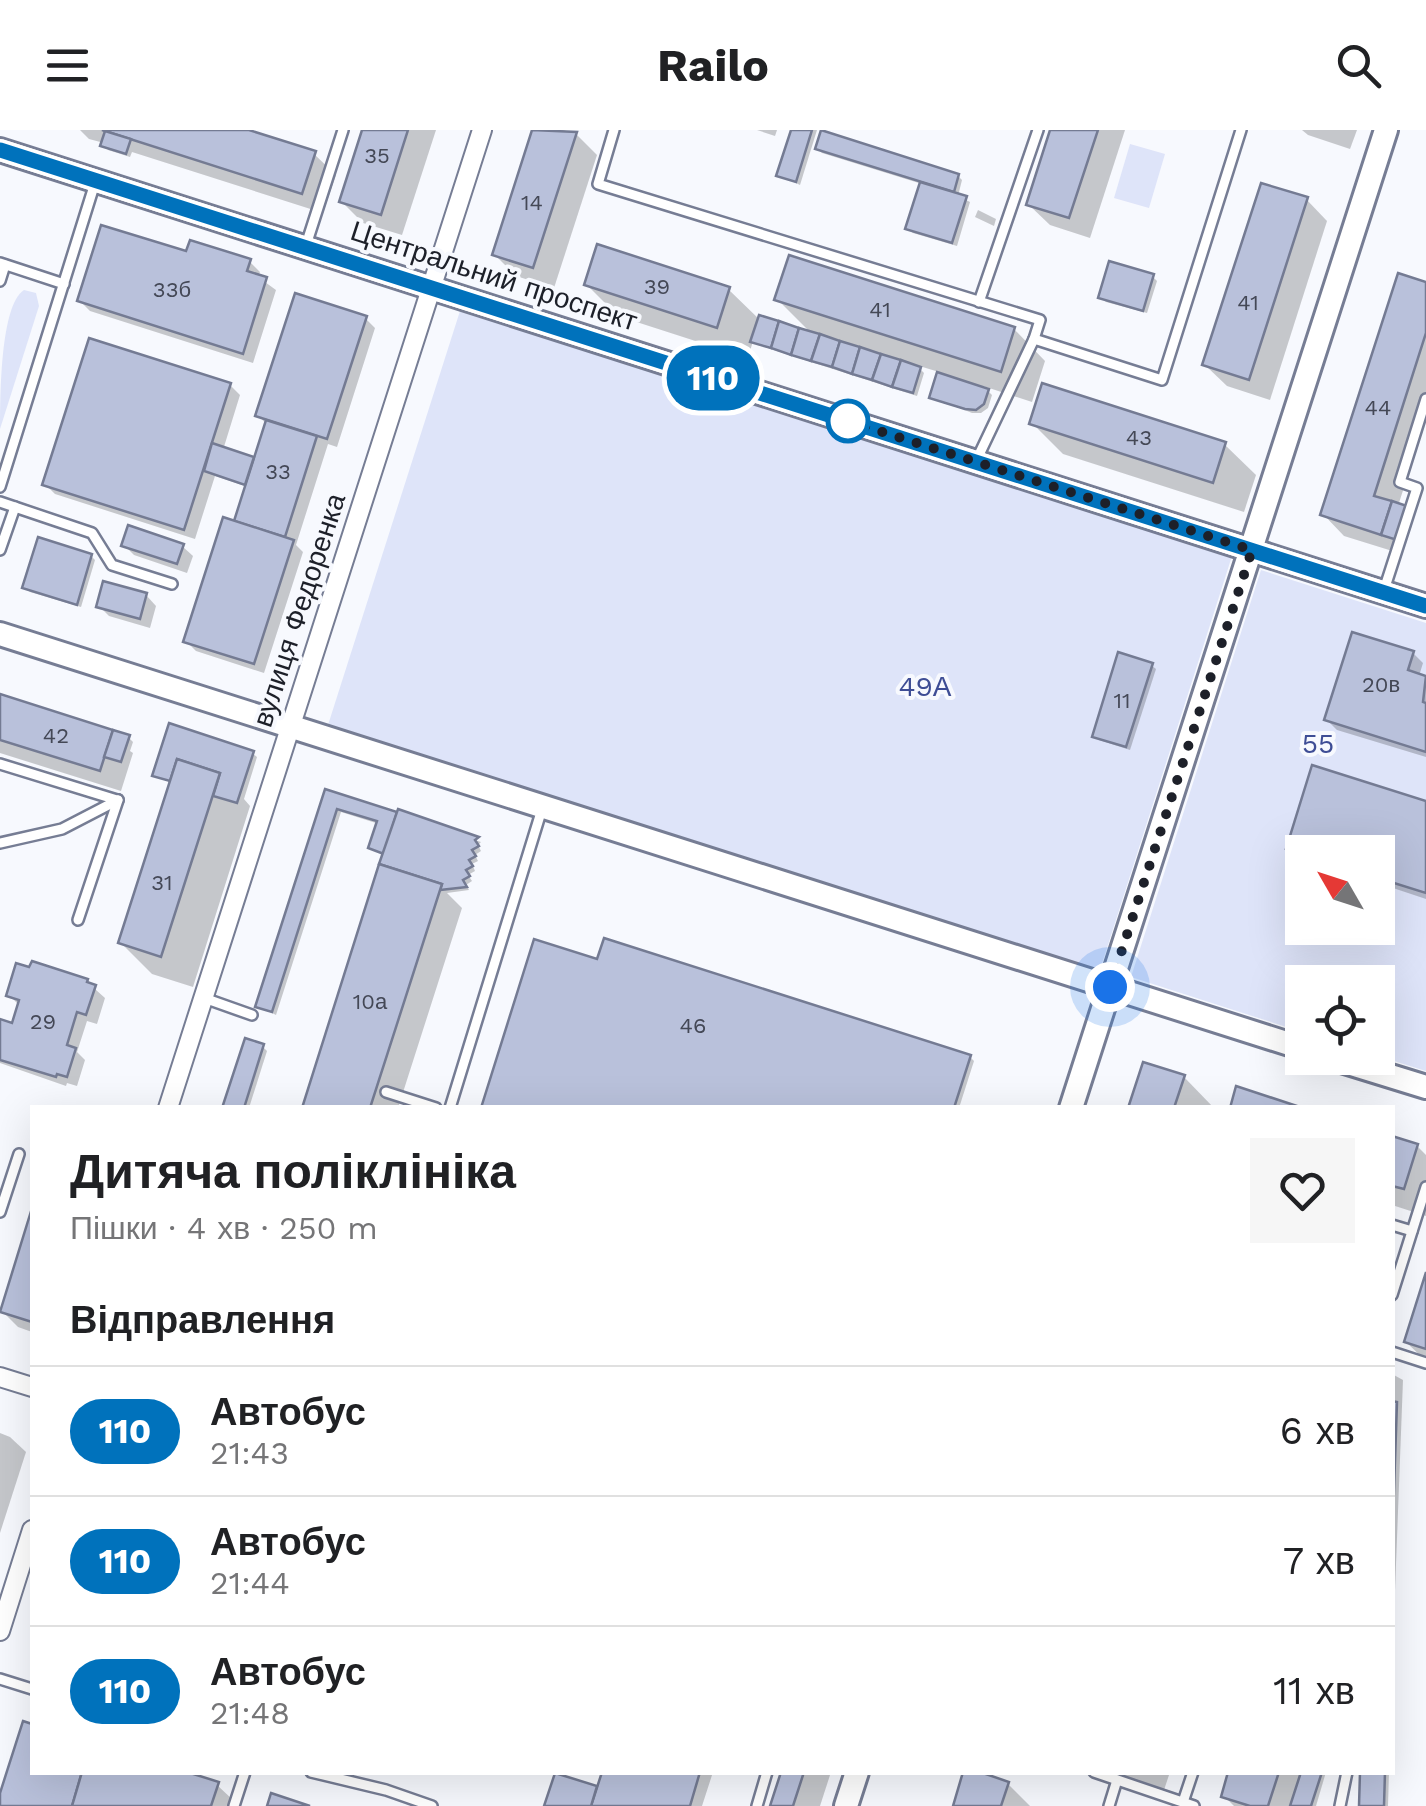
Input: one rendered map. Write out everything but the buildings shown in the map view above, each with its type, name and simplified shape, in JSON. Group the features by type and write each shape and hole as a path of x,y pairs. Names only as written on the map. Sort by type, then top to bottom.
{"street":[{"name":"вулиця Федоренка","path":"169,1105 482,130"},
{"path":"1073,1105 1386,130"},
{"name":"Центральний проспект","path":"0,150 1426,606"},
{"path":"0,634 1285,1043"},
{"path":"1387,1075 1426,1087"},
{"path":"0,1377 30,1387"},
{"path":"0,1631 30,1536"},
{"path":"846,1806 856,1775"}],"lane":[{"path":"306,248 344,130"},
{"path":"614,130 598,184 1040,320 976,462"},
{"path":"979,302 1038,130"},
{"path":"1034,340 1162,380 1241,130"},
{"path":"0,487 96,180"},
{"path":"0,281 3,264 64,284"},
{"path":"1383,592 1416,488 1400,482 1426,399"},
{"path":"0,502 92,533 112,565 172,584"},
{"path":"0,550 15,507"},
{"path":"0,764 118,800"},
{"path":"0,843 62,829 118,800"},
{"path":"78,920 118,800"},
{"path":"451,1105 543,806"},
{"path":"204,998 252,1015"},
{"path":"386,1092 427,1105"},
{"path":"0,1212 19,1154"},
{"path":"1395,1286 1426,1187"},
{"path":"1395,1226 1412,1232"},
{"path":"1395,1353 1426,1363"},
{"path":"0,1679 30,1689"},
{"path":"234,1806 244,1775"},
{"path":"324,1775 432,1806"},
{"path":"756,1806 766,1775"},
{"path":"1103,1775 1194,1806"},
{"path":"1183,1802 1192,1775"},
{"path":"1340,1806 1346,1775"},
{"path":"1109,1806 1117,1780"}],"green space":[{"path":"1130,144 1165,154 1149,208 1114,198"},
{"path":"24,290 36,293 39,306 0,429 6,332 16,299"},
{"name":"49А","path":"460,311 1232,556 1100,970 328,725"},
{"name":"55","path":"1261,570 1426,623 1426,1071 1395,1061 1395,965 1285,965 1285,1027 1131,977"}],"bus line":[{"name":"110","path":"0,150 1426,606"}],"route":[{"path":"848,421 1252,550 1110,987"}]}
